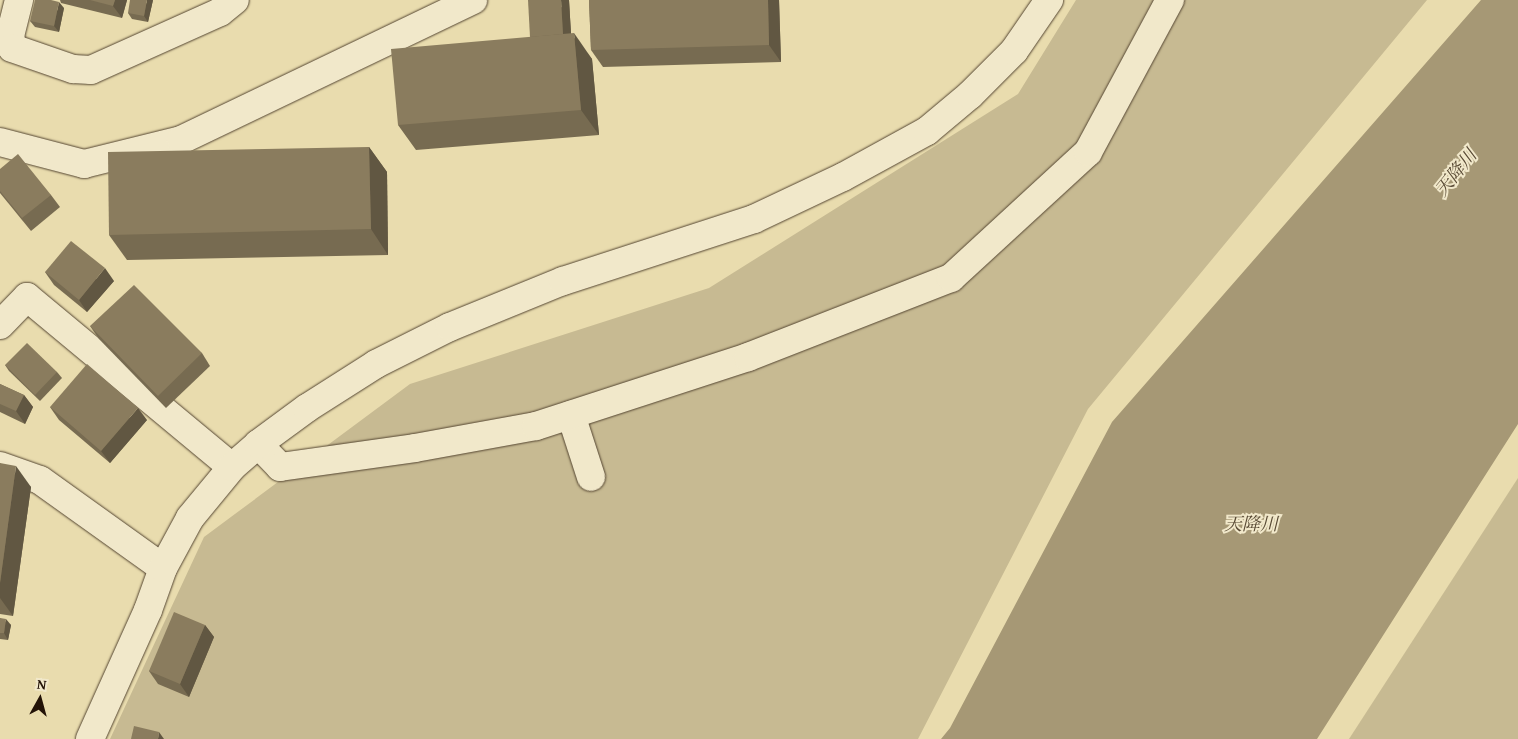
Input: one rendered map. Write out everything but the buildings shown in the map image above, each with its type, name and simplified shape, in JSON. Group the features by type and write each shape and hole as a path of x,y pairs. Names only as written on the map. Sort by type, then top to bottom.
{"street":[{"path":"19,0 10,35 9,42 12,48 73,69 91,70 220,12 235,0"},
{"path":"0,142 84,164 180,140 472,0"},
{"path":"90,739 148,610 163,568 190,518 232,466 258,444 307,408 376,364 450,328 563,281 754,220 843,177 927,131 970,95 1014,51 1049,0"},
{"path":"258,444 280,467 425,446 536,426 748,357 951,278 1088,152 1170,0"},
{"path":"0,324 27,297 232,466"},
{"path":"571,415 591,477"},
{"path":"0,466 40,480 163,568"}],"shaded area":[{"path":"1076,0 1427,0 1088,409 918,739 110,739 204,537 410,384 709,288 1018,94"},
{"path":"1518,478 1518,739 1349,739"}],"water":[{"name":"天降川","path":"1481,0 1518,0 1518,424 1317,739 941,739 950,728 1112,422"}]}
